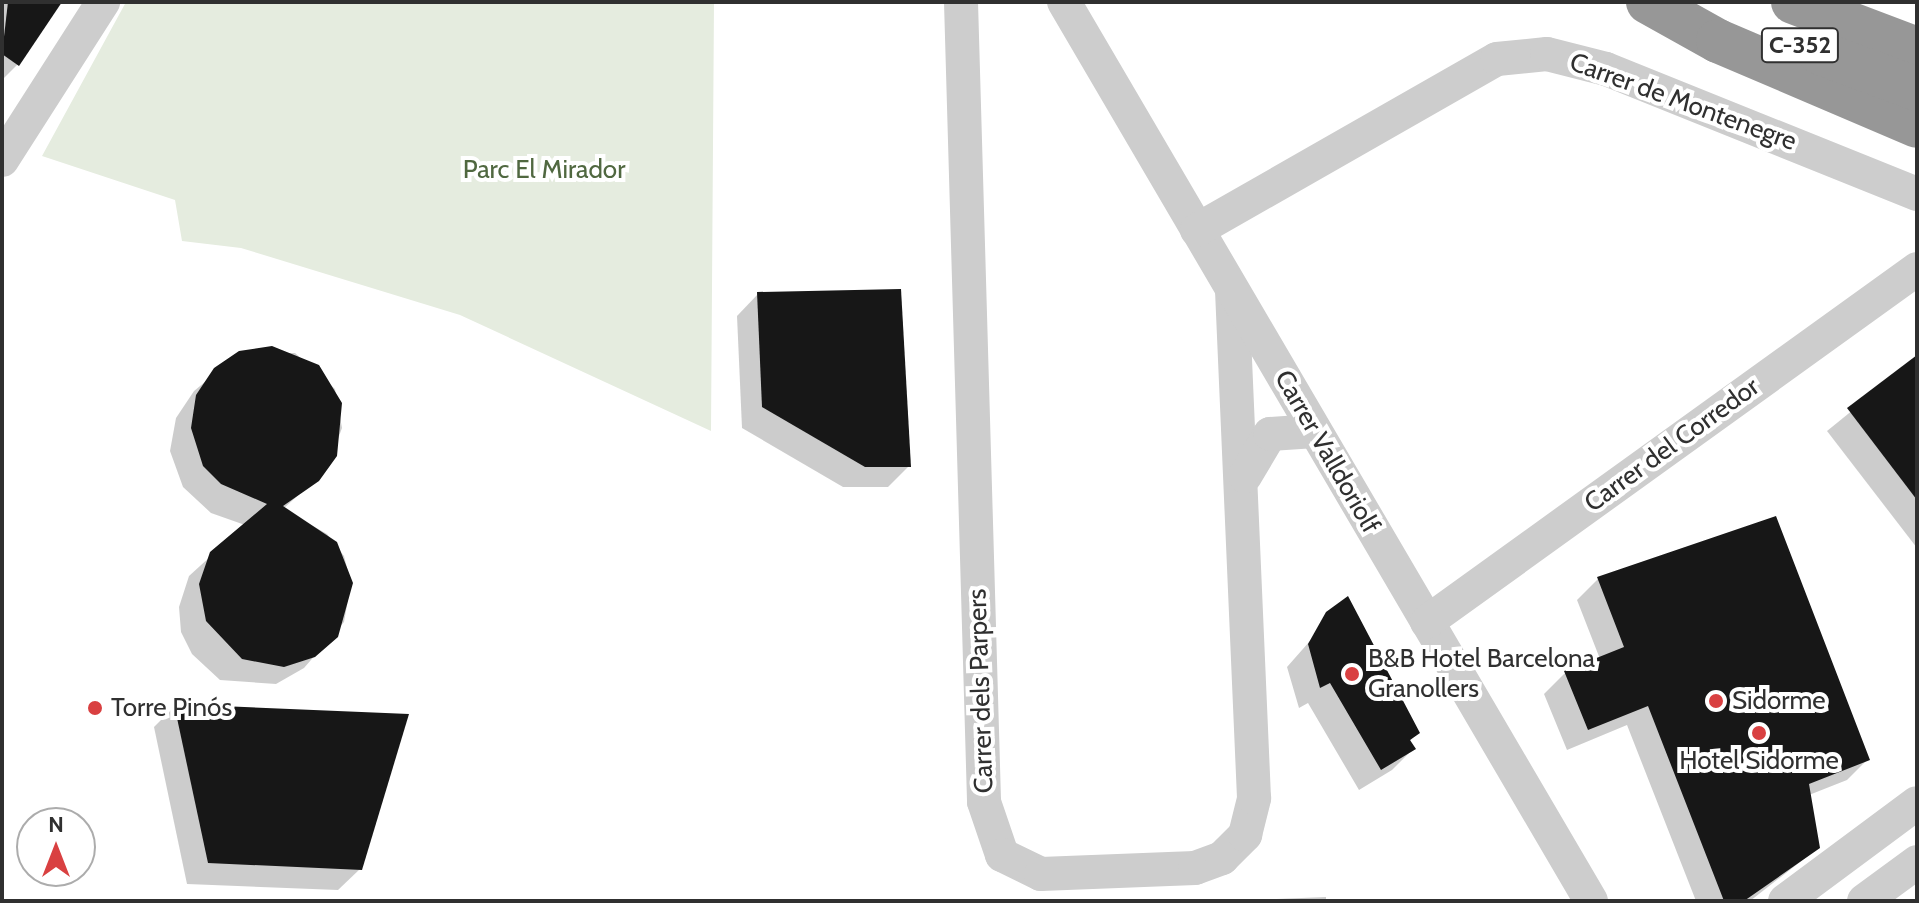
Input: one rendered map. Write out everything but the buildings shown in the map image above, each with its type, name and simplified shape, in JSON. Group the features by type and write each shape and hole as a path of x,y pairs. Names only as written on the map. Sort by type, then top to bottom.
{"highway":[{"path":"1648,2 1718,41 1917,126"},
{"name":"C-352","path":"1683,2 1917,89"},
{"name":"C-352","path":"1793,2 1917,49"},
{"path":"1868,2 1917,16"}],"street":[{"path":"3,161 103,2"},
{"name":"Carrer dels Parpers","path":"961,2 984,802 1002,855 1041,874 1195,868 1222,858 1245,835 1254,798 1245,476 1232,290"},
{"name":"Carrer Valldoriolf","path":"1064,2 1591,901"},
{"name":"Carrer de Montenegre","path":"1197,230 1497,59 1547,54 1606,69 1917,194"},
{"name":"Carrer del Corredor","path":"1427,622 1917,269"},
{"path":"1245,476 1270,434 1315,431"},
{"path":"1785,901 1917,803"},
{"path":"1864,901 1917,862"}],"green space":[{"name":"Parc El Mirador","path":"126,2 714,2 711,431 460,315 241,248 182,241 175,200 42,156"}],"place":[{"name":"B&B Hotel Barcelona Granollers","path":"1352,674"},
{"name":"Sidorme","path":"1716,701"},
{"name":"Torre Pinós","path":"95,708"},
{"name":"Hotel Sidorme","path":"1759,733"}]}
